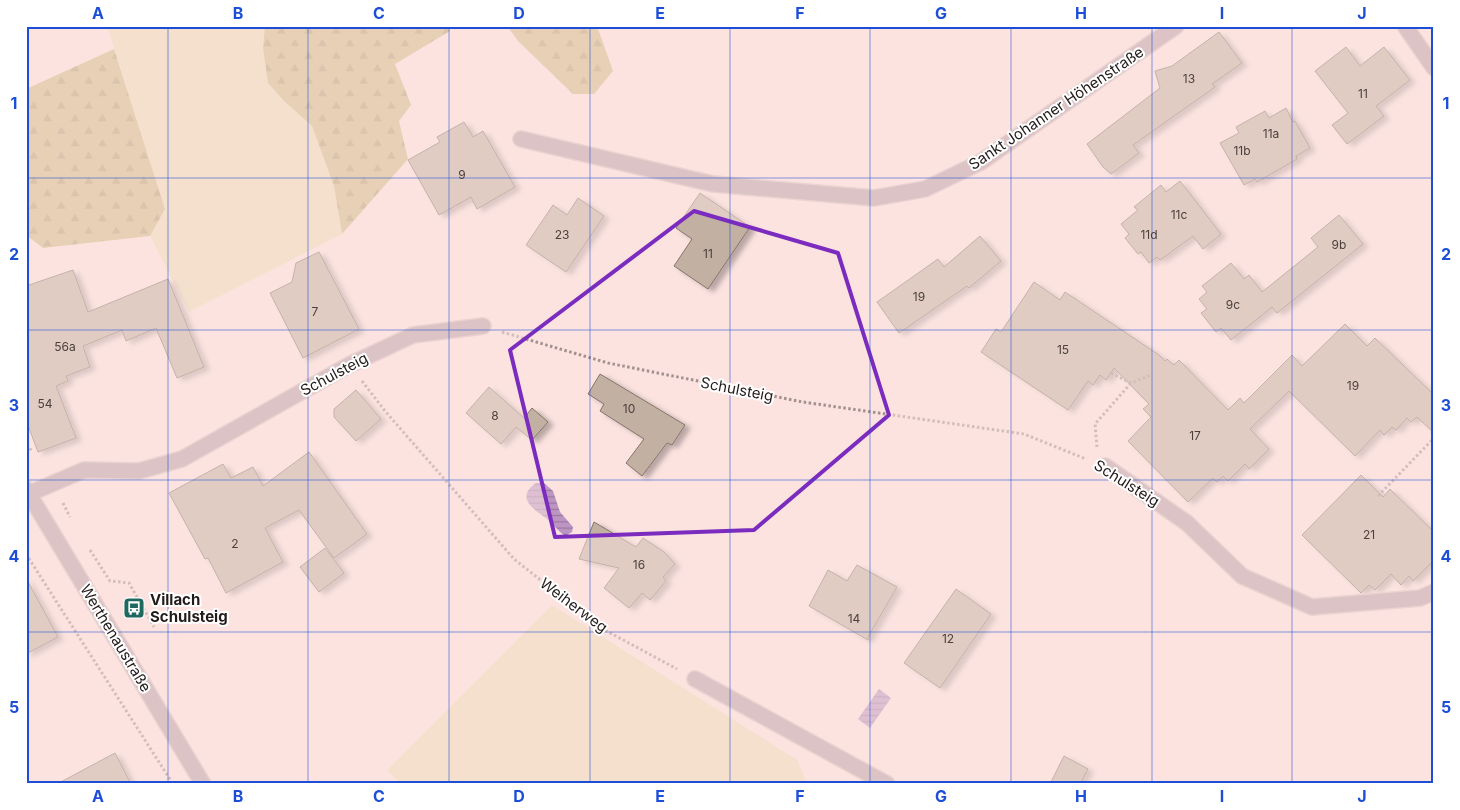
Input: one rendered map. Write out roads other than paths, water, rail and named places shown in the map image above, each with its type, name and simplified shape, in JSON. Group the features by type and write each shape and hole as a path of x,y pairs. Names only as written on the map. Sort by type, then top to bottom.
{"street":[{"name":"Sankt Johanner Höhenstraße","path":"521,138 713,184 874,198 925,188 981,162 1176,26"},
{"path":"1405,26 1434,68"},
{"name":"Schulsteig","path":"27,492 84,470 140,472 182,459 349,365 413,335 482,326"},
{"name":"Schulsteig","path":"1105,466 1187,523 1242,576 1312,607 1420,598 1434,592"},
{"name":"Werthenaustraße","path":"27,492 203,784"},
{"path":"695,679 887,784"}],"place":[{"name":"Villach Schulsteig","path":"134,608"}]}
